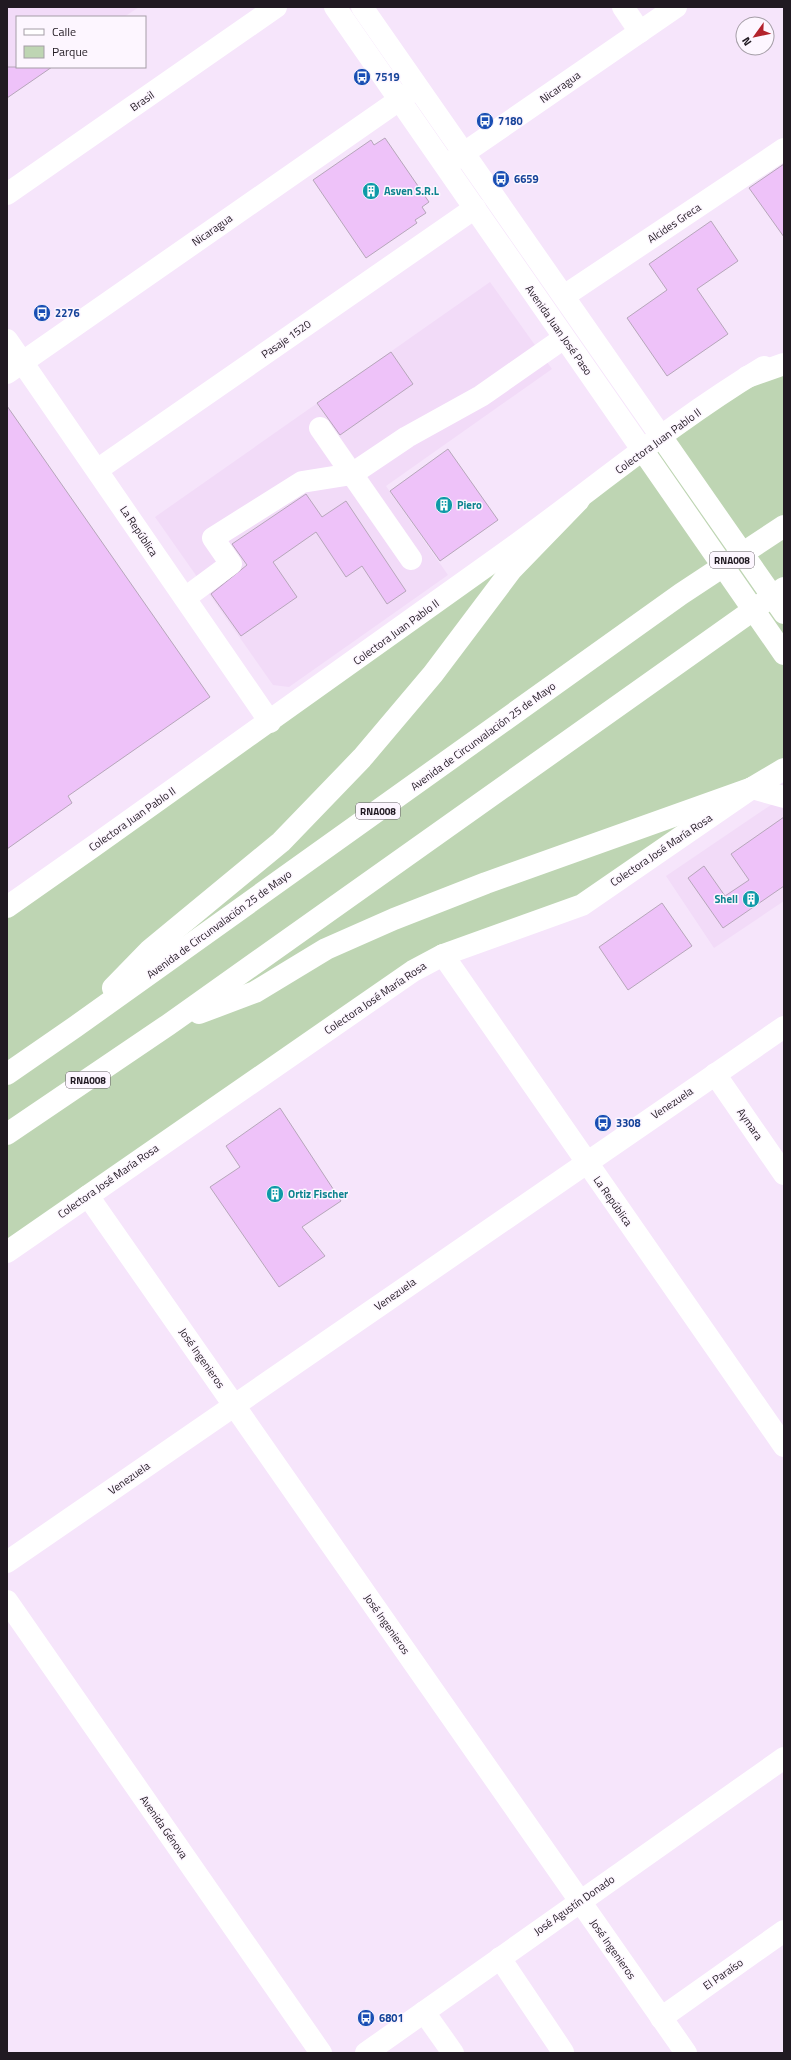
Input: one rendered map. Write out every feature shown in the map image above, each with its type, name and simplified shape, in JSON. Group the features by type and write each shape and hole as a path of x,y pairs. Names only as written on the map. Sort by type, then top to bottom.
{"main road":[{"name":"Brasil","path":"7,194 276,7"},
{"name":"Avenida Juan José Paso","path":"335,7 784,654"},
{"name":"Avenida Juan José Paso","path":"362,7 784,613"},
{"path":"623,7 640,32"},
{"name":"Nicaragua","path":"445,166 676,7"},
{"name":"Nicaragua","path":"15,368 418,87"},
{"name":"Alcides Greca","path":"564,296 784,149"},
{"name":"Pasaje 1520","path":"97,470 475,208"},
{"path":"185,598 231,564 213,538 302,482 352,474 407,437 481,396 564,338"},
{"name":"La República","path":"7,340 15,368 97,470 270,722"},
{"name":"Colectora Juan Pablo II","path":"7,907 270,722 579,500 662,437 747,377 784,355"},
{"path":"747,377 784,364"},
{"path":"320,428 411,559"},
{"path":"75,1027 150,950 280,842 362,758 433,674 512,569 579,500"},
{"name":"Avenida de Circunvalación 25 de Mayo","path":"7,1074 681,594 784,526"},
{"name":"RNA008","path":"7,1134 168,1025 784,588"},
{"name":"Colectora José María Rosa","path":"7,1252 413,971 443,956 582,905 752,788 784,769"},
{"path":"168,1025 255,992 326,949 394,919 486,883 752,788 784,797"},
{"name":"La República","path":"443,956 784,1446"},
{"name":"Venezuela","path":"7,1562 784,1027"},
{"name":"Aymara","path":"715,1074 784,1174"},
{"name":"José Ingenieros","path":"88,1196 580,1901 661,2018 680,2051"},
{"name":"Avenida Génova","path":"7,1601 321,2053"},
{"name":"José Agustín Donado","path":"366,2053 784,1758"},
{"name":"El Paraíso","path":"661,2018 784,1931"},
{"path":"500,1958 563,2052"},
{"path":"424,2012 453,2053"}],"shaded area":[{"path":"7,7 139,7 126,16 16,16 16,68 51,68 7,98"},
{"path":"490,282 552,369 386,486 448,575 289,687 273,685 155,517"},
{"name":"Shell","path":"784,796 784,901 714,948 666,876"}],"green space":[{"path":"784,355 784,769 582,905 443,955 7,1252 7,907"}],"building":[{"path":"7,67 51,68 7,98"},
{"name":"Asven S.R.L","path":"385,138 429,202 422,207 426,213 415,220 417,223 366,258 313,180 371,140 374,145"},
{"path":"784,164 784,237 749,188"},
{"path":"711,221 738,261 697,289 728,334 667,376 627,318 667,290 649,264"},
{"path":"391,352 413,384 340,435 317,403"},
{"path":"7,406 210,697 68,796 72,803 7,849"},
{"name":"Piero","path":"448,449 498,520 440,561 390,491"},
{"path":"306,494 322,517 346,501 406,591 387,604 362,566 346,577 316,532 273,562 297,597 241,636 211,594 247,565 232,544"},
{"path":"784,817 784,886 723,928 688,878 704,866 725,896 749,880 731,854"},
{"path":"662,903 692,946 628,990 599,947"},
{"name":"Ortiz Fischer","path":"280,1108 341,1201 302,1227 325,1256 279,1287 210,1187 240,1167 226,1146"}],"place":[{"name":"7519","path":"362,77"},
{"name":"7180","path":"485,121"},
{"name":"6659","path":"501,179"},
{"name":"Asven S.R.L","path":"371,191"},
{"name":"2276","path":"42,313"},
{"name":"Piero","path":"444,505"},
{"name":"Shell","path":"751,899"},
{"name":"3308","path":"603,1123"},
{"name":"Ortiz Fischer","path":"275,1194"},
{"name":"6801","path":"366,2018"}]}
